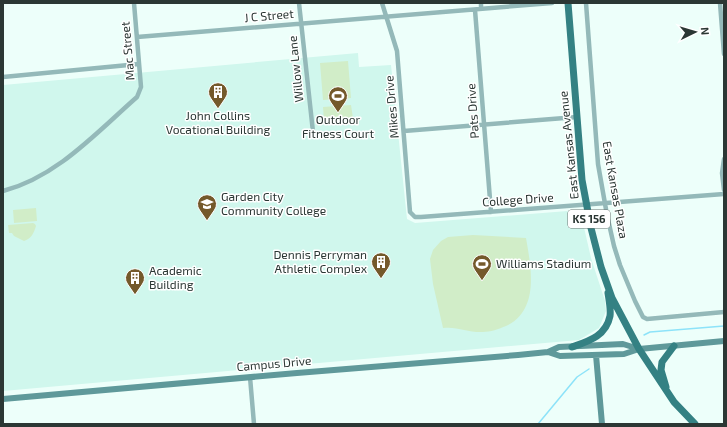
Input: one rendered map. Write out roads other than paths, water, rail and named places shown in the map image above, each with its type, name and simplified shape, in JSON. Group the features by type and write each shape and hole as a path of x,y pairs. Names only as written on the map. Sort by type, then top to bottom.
{"main road":[{"name":"East Kansas Avenue","path":"568,3 582,180 596,247 612,298 639,349 674,402 695,424"},
{"path":"572,347 596,337 604,330 610,315 608,285"},
{"name":"Campus Drive","path":"548,352 560,356 624,354 639,349 724,341"},
{"name":"Campus Drive","path":"3,399 548,352 559,347 623,344 639,349"},
{"path":"667,392 662,370 662,362 674,346"},
{"path":"596,355 602,424"}],"street":[{"name":"Mac Street","path":"3,191 40,177 58,165 88,142 137,96 141,87 134,3"},
{"name":"Willow Lane","path":"299,3 313,132"},
{"name":"Mikes Drive","path":"382,3 397,51 410,212"},
{"path":"481,3 481,9 552,3"},
{"name":"East Kansas Plaza","path":"586,3 598,164 604,203 618,259 633,295 643,317 648,319 724,312"},
{"path":"720,3 724,54"},
{"name":"J C Street","path":"137,37 481,9"},
{"name":"Pats Drive","path":"475,10 491,212"},
{"path":"3,77 139,64"},
{"path":"404,132 577,117"},
{"path":"724,159 722,173 724,190"},
{"name":"College Drive","path":"410,212 415,217 421,217 724,194"},
{"path":"250,377 254,424"}],"waterway":[{"path":"644,335 650,332 724,326"},
{"path":"538,424 577,377 589,369"}],"place":[{"name":"John Collins Vocational Building","path":"218,109"},
{"name":"Outdoor Fitness Court","path":"338,113"},
{"name":"Garden City Community College","path":"207,221"},
{"name":"Dennis Perryman Athletic Complex","path":"381,279"},
{"name":"Williams Stadium","path":"482,281"},
{"name":"Academic Building","path":"135,295"}]}
